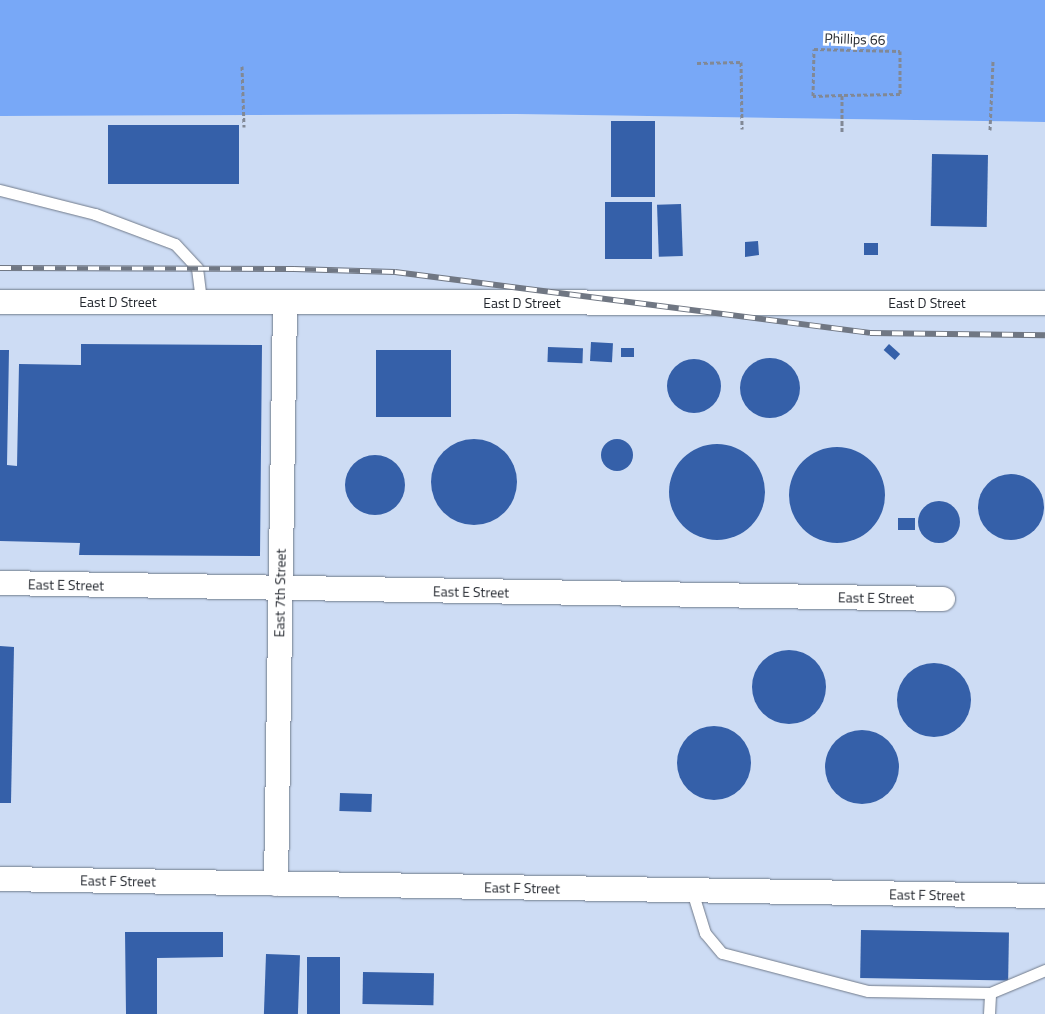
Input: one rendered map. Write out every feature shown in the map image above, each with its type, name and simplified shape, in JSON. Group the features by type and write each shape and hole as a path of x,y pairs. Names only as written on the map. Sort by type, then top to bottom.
{"street":[{"name":"East D Street","path":"0,302 1045,303"},
{"name":"East 7th Street","path":"276,884 285,303"},
{"name":"East E Street","path":"0,583 942,599"},
{"name":"East F Street","path":"0,879 1045,896"}],"lane":[{"path":"0,190 95,214 175,244 197,268 201,303"},
{"path":"692,891 705,933 722,953 868,991 990,993 1045,970"},
{"path":"988,1014 990,993"}],"path":[{"name":"Phillips 66","path":"814,49 900,51 900,94 842,95 813,96 814,49"},
{"path":"990,130 993,61"},
{"path":"697,63 741,62 742,129"},
{"path":"242,66 244,127"},
{"path":"842,95 842,133"}],"shaded area":[{"path":"516,114 1045,122 1045,1014 0,1014 0,116"}],"water":[{"path":"0,0 1045,0 1045,122 516,114 0,116"}],"building":[{"path":"611,121 655,121 655,197 611,197"},
{"path":"108,125 239,125 239,184 108,184"},
{"path":"932,154 988,155 987,227 931,226"},
{"path":"605,202 652,202 652,259 605,259"},
{"path":"681,204 683,256 659,257 657,205"},
{"path":"758,241 759,255 745,257 745,242"},
{"path":"864,243 878,243 878,255 864,255"},
{"path":"591,342 613,343 612,362 590,361"},
{"path":"81,344 262,345 260,556 79,555 80,543 0,541 0,350 9,350 7,465 17,466 19,364 81,365"},
{"path":"889,344 900,354 895,360 884,350"},
{"path":"548,347 583,348 582,363 547,362"},
{"path":"621,348 634,348 634,357 621,357"},
{"path":"376,350 451,350 451,417 376,417"},
{"path":"764,358 776,358 787,363 795,371 800,382 798,400 787,413 776,418 764,418 753,413 745,405 740,394 740,382 745,371 753,363"},
{"path":"689,359 699,359 709,363 717,371 721,386 717,401 709,409 699,413 689,413 679,409 671,401 667,391 667,381 671,371 679,363"},
{"path":"466,439 482,439 491,442 505,451 514,465 517,482 514,499 505,513 491,522 482,525 466,525 450,518 438,506 431,490 431,474 438,458 450,446"},
{"path":"617,439 623,440 628,444 632,449 632,461 628,466 623,470 617,471 611,470 606,466 602,461 601,455 602,449 606,444 611,440"},
{"path":"717,444 735,448 751,458 761,474 765,492 761,510 751,526 735,536 717,540 699,536 683,526 673,510 669,492 673,474 683,458 699,448"},
{"path":"837,447 855,451 871,461 881,477 885,495 881,513 871,529 855,539 837,543 819,539 803,529 793,513 789,495 793,477 803,461 819,451"},
{"path":"375,455 387,457 400,468 405,485 403,497 392,510 375,515 363,513 350,502 345,485 347,473 358,460"},
{"path":"1011,474 1024,476 1039,489 1042,494 1044,507 1042,520 1029,535 1024,538 1011,540 998,538 983,525 980,520 978,507 980,494 993,479 998,476"},
{"path":"943,501 951,504 957,510 960,522 957,534 951,540 935,543 927,540 921,534 918,518 921,510 927,504"},
{"path":"898,518 915,518 915,530 898,530"},
{"path":"0,646 14,647 11,803 0,803"},
{"path":"782,650 796,650 810,656 820,666 826,680 824,701 810,718 796,724 782,724 768,718 758,708 752,694 752,680 758,666 768,656"},
{"path":"927,663 941,663 955,669 965,679 971,693 969,714 955,731 941,737 927,737 913,731 903,721 897,707 897,693 903,679 913,669"},
{"path":"707,726 721,726 735,732 745,742 751,756 749,777 735,794 721,800 707,800 693,794 683,784 677,770 677,756 683,742 693,732"},
{"path":"855,730 869,730 883,736 893,746 899,760 897,781 883,798 869,804 855,804 841,798 831,788 825,774 825,760 831,746 841,736"},
{"path":"340,793 372,794 371,812 339,811"},
{"path":"861,930 1009,933 1008,981 860,978"},
{"path":"125,932 223,932 223,957 157,958 157,1014 126,1014"},
{"path":"266,954 300,955 298,1014 264,1014"},
{"path":"307,957 340,957 340,1014 307,1014"},
{"path":"363,972 434,973 433,1005 362,1004"}],"railway":[{"path":"0,268 294,269 395,272 870,333 1045,335"}]}
